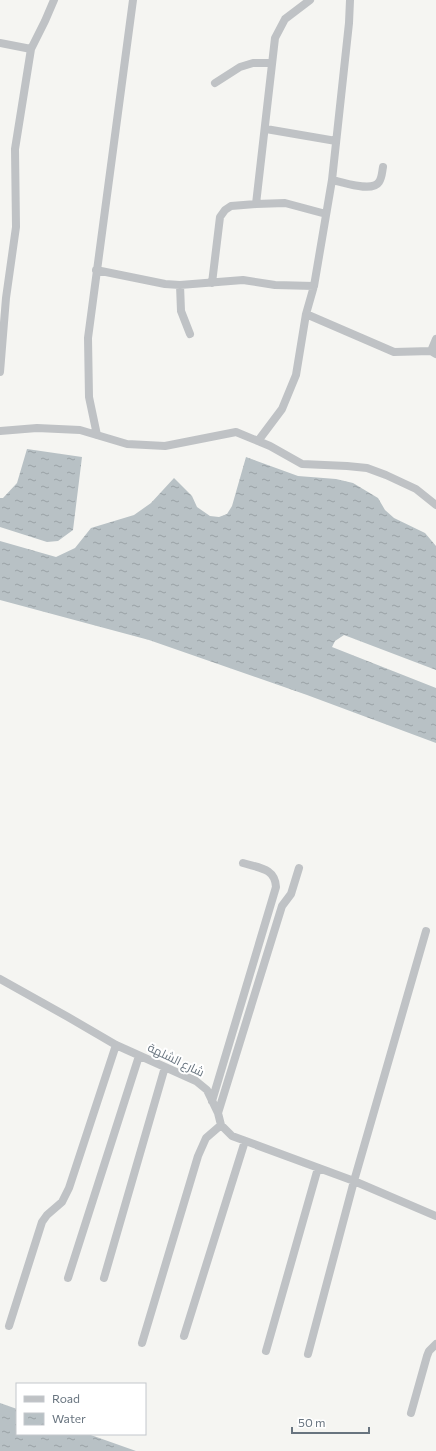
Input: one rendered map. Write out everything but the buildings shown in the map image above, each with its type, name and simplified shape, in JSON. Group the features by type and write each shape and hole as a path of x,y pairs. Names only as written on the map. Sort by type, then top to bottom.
{"street":[{"path":"0,372 6,298 16,227 15,149 30,49 54,0"},
{"path":"97,435 89,397 88,338 133,0"},
{"path":"256,204 266,129 275,38 285,19 310,0"},
{"path":"258,441 282,409 296,375 306,314 314,286 332,180 349,23 350,0"},
{"path":"0,43 30,49"},
{"path":"215,83 240,67 253,63 272,63"},
{"path":"266,129 336,141"},
{"path":"332,180 373,187 378,184 381,179 383,167"},
{"path":"212,283 220,218 225,210 231,206 285,203 326,214"},
{"path":"96,270 165,284 180,285 243,280 275,285 314,286"},
{"path":"180,285 181,311 190,334"},
{"path":"306,314 394,352 434,353 436,339"},
{"path":"0,431 37,428 80,430 127,444 165,446 236,432 270,446 302,464 367,468 416,489 436,505"},
{"path":"212,1100 276,887 276,879 270,872 244,863"},
{"path":"218,1113 282,906 291,894 299,868"},
{"path":"308,1354 354,1181 426,931"},
{"name":"شارع الشلهة","path":"0,979 68,1016 116,1045 196,1081 207,1090 218,1113 221,1125"},
{"path":"9,1326 42,1222 47,1215 62,1202 70,1188 116,1045"},
{"path":"68,1278 139,1056"},
{"path":"104,1278 165,1068"},
{"path":"142,1343 198,1156 206,1138 221,1125 232,1136 354,1181 436,1216"},
{"path":"184,1336 245,1141"},
{"path":"266,1351 318,1168"},
{"path":"411,1413 427,1356 436,1344"}],"water":[{"path":"27,449 82,457 73,530 58,541 47,542 0,527 0,498 3,498 17,483"},
{"path":"246,457 298,476 336,479 353,483 378,498 385,510 394,518 425,533 436,546 436,670 344,635 335,641 332,647 436,688 436,743 307,695 149,640 0,600 0,541 56,557 75,548 91,528 134,515 151,503 174,478 192,496 197,507 210,516 219,517 227,514 232,506"},
{"path":"0,1403 16,1409 16,1435 91,1435 136,1451 0,1451"}]}
